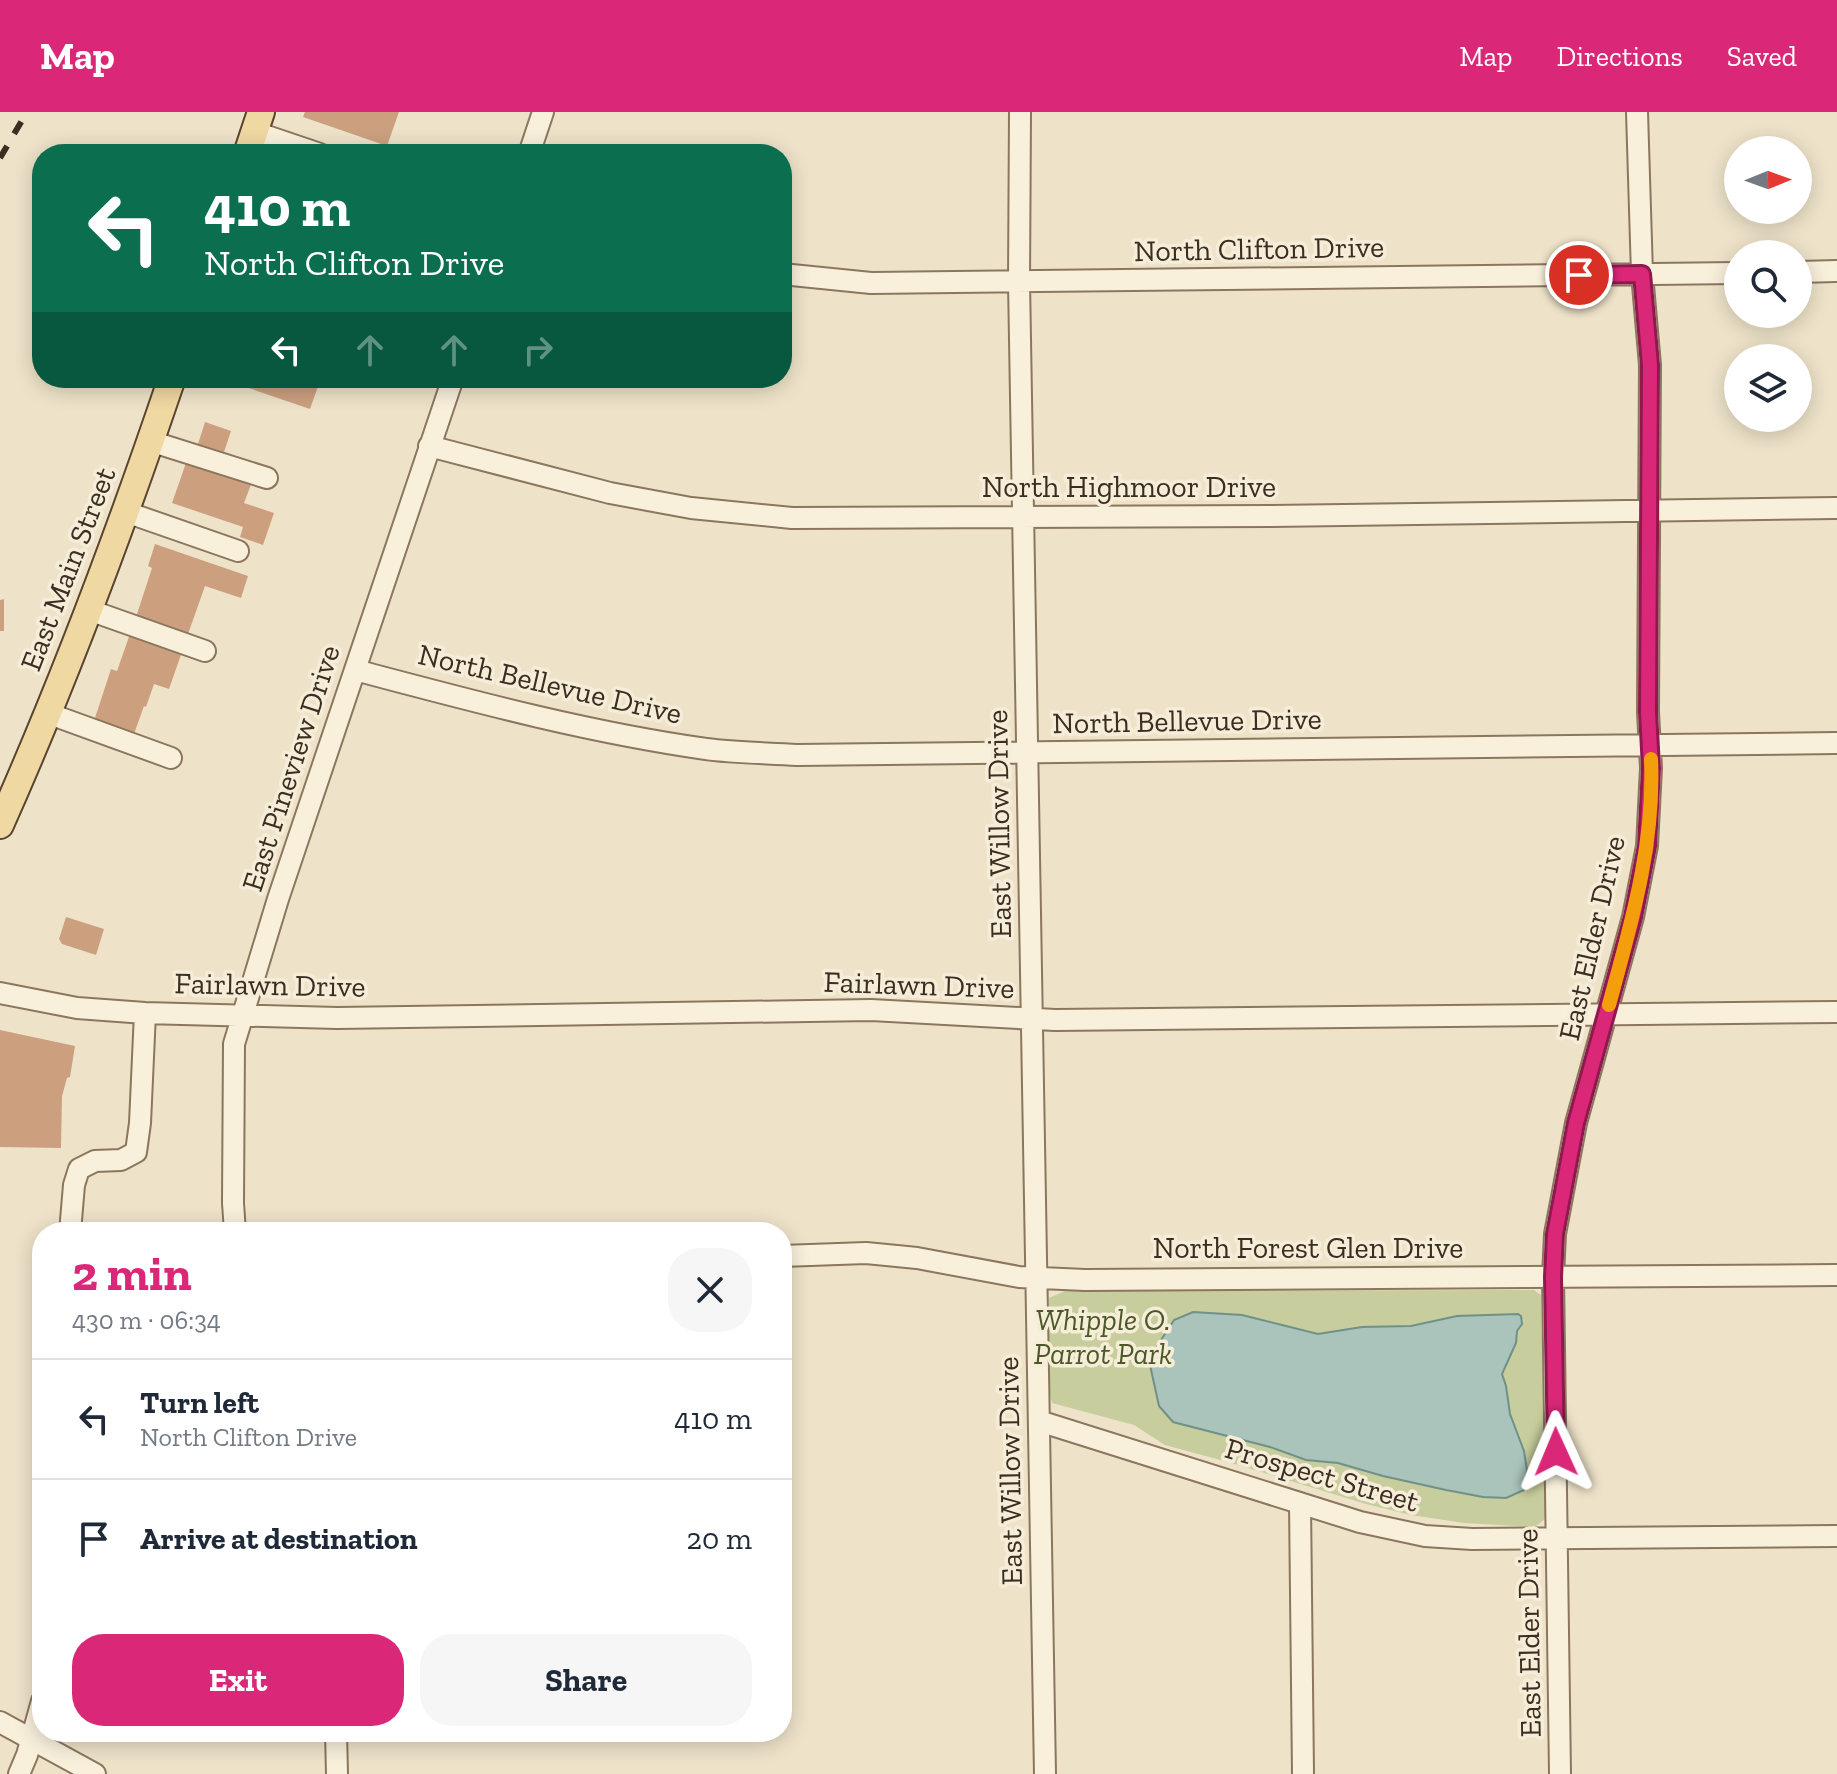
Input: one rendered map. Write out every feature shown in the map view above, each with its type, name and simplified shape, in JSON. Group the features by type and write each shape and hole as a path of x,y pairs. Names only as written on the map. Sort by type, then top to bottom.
{"main road":[{"name":"East Main Street","path":"0,825 89,610 169,388"}],"street":[{"path":"532,144 543,112"},
{"name":"East Willow Drive","path":"1020,112 1019,282 1045,1774"},
{"name":"East Elder Drive","path":"1560,1774 1555,1234 1576,1123 1633,917 1647,846 1651,768 1648,712 1650,365 1642,274 1637,112"},
{"path":"255,133 289,144"},
{"path":"1812,272 1837,271"},
{"name":"North Clifton Drive","path":"792,275 871,283 1724,273"},
{"name":"East Pineview Drive","path":"235,1222 234,1044 278,899 449,388"},
{"path":"150,441 267,478"},
{"name":"North Highmoor Drive","path":"429,446 610,493 691,508 792,518 1271,516 1837,508"},
{"path":"126,512 238,551"},
{"path":"89,610 205,651"},
{"name":"North Bellevue Drive","path":"355,670 544,719 627,736 710,750 797,755 1837,743"},
{"path":"47,713 171,758"},
{"name":"Fairlawn Drive","path":"0,993 77,1008 337,1018 871,1010 1055,1020 1837,1012"},
{"path":"71,1222 74,1185 79,1169 95,1161 121,1160 136,1152 145,1013"},
{"name":"North Forest Glen Drive","path":"792,1256 866,1253 1019,1277 1101,1280 1837,1275"},
{"name":"Prospect Street","path":"1039,1421 1360,1522 1425,1536 1558,1539 1837,1536"},
{"path":"1300,1503 1303,1774"},
{"path":"0,1722 32,1739 19,1774"},
{"path":"37,1742 95,1774"},
{"path":"336,1742 337,1774"}],"green space":[{"name":"Whipple O. Parrot Park","path":"1534,1290 1541,1295 1546,1518 1535,1527 1464,1523 1366,1504 1165,1445 1134,1425 1052,1403 1049,1391 1049,1298 1065,1291"}],"water":[{"path":"1193,1312 1242,1315 1318,1334 1362,1327 1411,1326 1457,1316 1518,1314 1522,1324 1502,1374 1510,1414 1524,1451 1527,1470 1524,1490 1506,1498 1446,1490 1338,1463 1306,1460 1270,1447 1173,1422 1159,1406 1150,1365 1152,1354 1174,1320"}],"building":[{"path":"305,112 399,112 388,144 303,117"},
{"path":"248,388 317,388 310,409"},
{"path":"205,422 231,431 224,452 198,444"},
{"path":"187,460 252,482 244,503 274,513 263,545 240,537 243,527 172,503"},
{"path":"155,544 248,576 241,598 205,586 187,637 135,620 152,568 148,566"},
{"path":"4,599 4,631 0,631 0,600"},
{"path":"131,631 183,649 169,689 154,684 134,734 94,721 111,669 117,671"},
{"path":"66,917 104,929 96,955 62,944 59,939"},
{"path":"0,1030 75,1046 70,1077 62,1096 61,1148 0,1147"}],"railway":[{"path":"0,158 27,112"}],"slow traffic":[{"path":"1609,1005 1633,917 1647,846 1651,759"}],"route":[{"path":"1556,1452 1555,1234 1576,1123 1633,917 1647,846 1651,768 1648,712 1650,365 1642,274 1579,275"}]}
